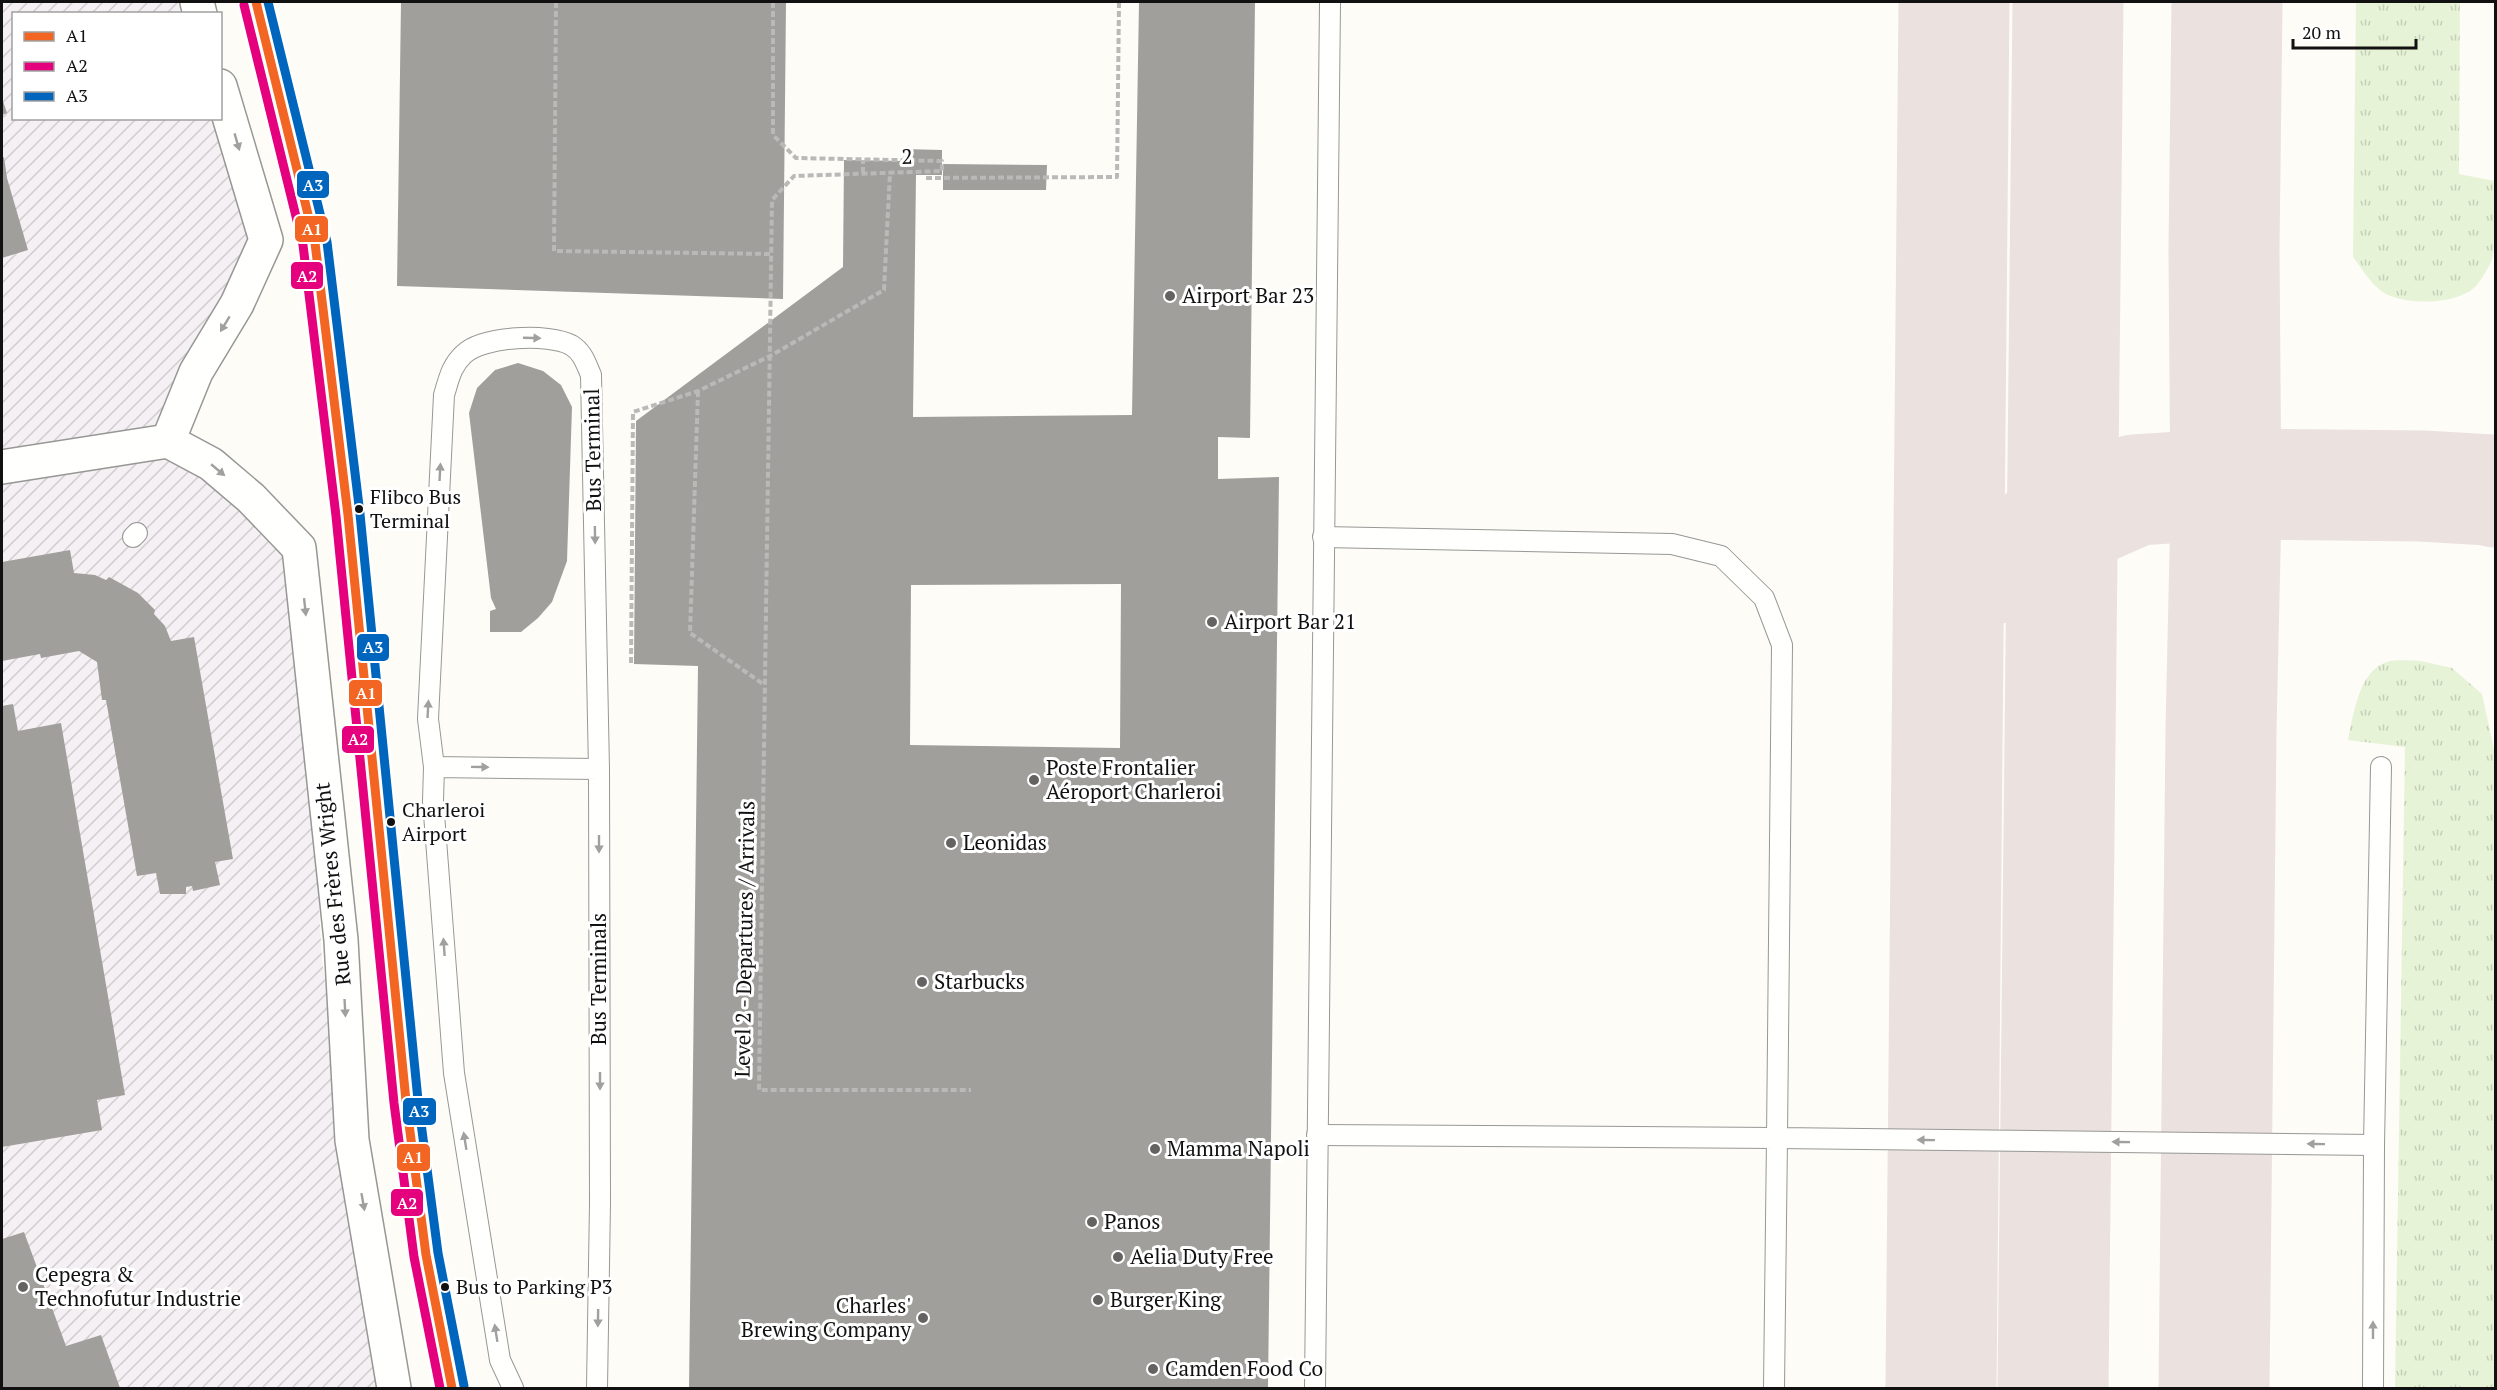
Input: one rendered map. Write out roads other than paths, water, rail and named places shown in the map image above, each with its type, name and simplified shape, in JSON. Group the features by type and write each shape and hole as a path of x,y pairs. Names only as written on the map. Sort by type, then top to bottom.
{"street":[{"path":"2,467 168,441 196,372 237,304 266,240 222,93"},
{"name":"Rue des Frères Wright","path":"168,441 211,464 251,498 299,548 341,940 352,1140 394,1389"}],"lane":[{"path":"256,2 315,243 348,515 406,1101 426,1255 452,1389"},
{"path":"1315,1389 1330,2"},
{"name":"Bus Terminal","path":"434,767 428,719 444,395 451,369 466,352 491,343 523,337 549,338 571,345 582,354 591,375 599,769"},
{"path":"1323,537 1672,544 1721,556 1764,598 1782,645 1774,1389"},
{"path":"513,1389 500,1360 454,1073 433,801 434,767 599,769"},
{"path":"2373,1389 2374,1144 2381,767"},
{"name":"Bus Terminals","path":"597,1389 600,1203 599,769"},
{"path":"1317,1135 2374,1144"}],"place":[{"name":"Airport Bar 23","path":"1170,296"},
{"name":"Flibco Bus Terminal","path":"359,509"},
{"name":"Airport Bar 21","path":"1212,622"},
{"name":"Poste Frontalier Aéroport Charleroi","path":"1034,780"},
{"name":"Charleroi Airport","path":"391,822"},
{"name":"Leonidas","path":"951,843"},
{"name":"Starbucks","path":"922,982"},
{"name":"Mamma Napoli","path":"1155,1149"},
{"name":"Panos","path":"1092,1222"},
{"name":"Aelia Duty Free","path":"1118,1257"},
{"name":"Cepegra & Technofutur Industrie","path":"23,1287"},
{"name":"Bus to Parking P3","path":"445,1287"},
{"name":"Burger King","path":"1098,1300"},
{"name":"Charles' Brewing Company","path":"923,1318"},
{"name":"Camden Food Co","path":"1153,1369"}]}
